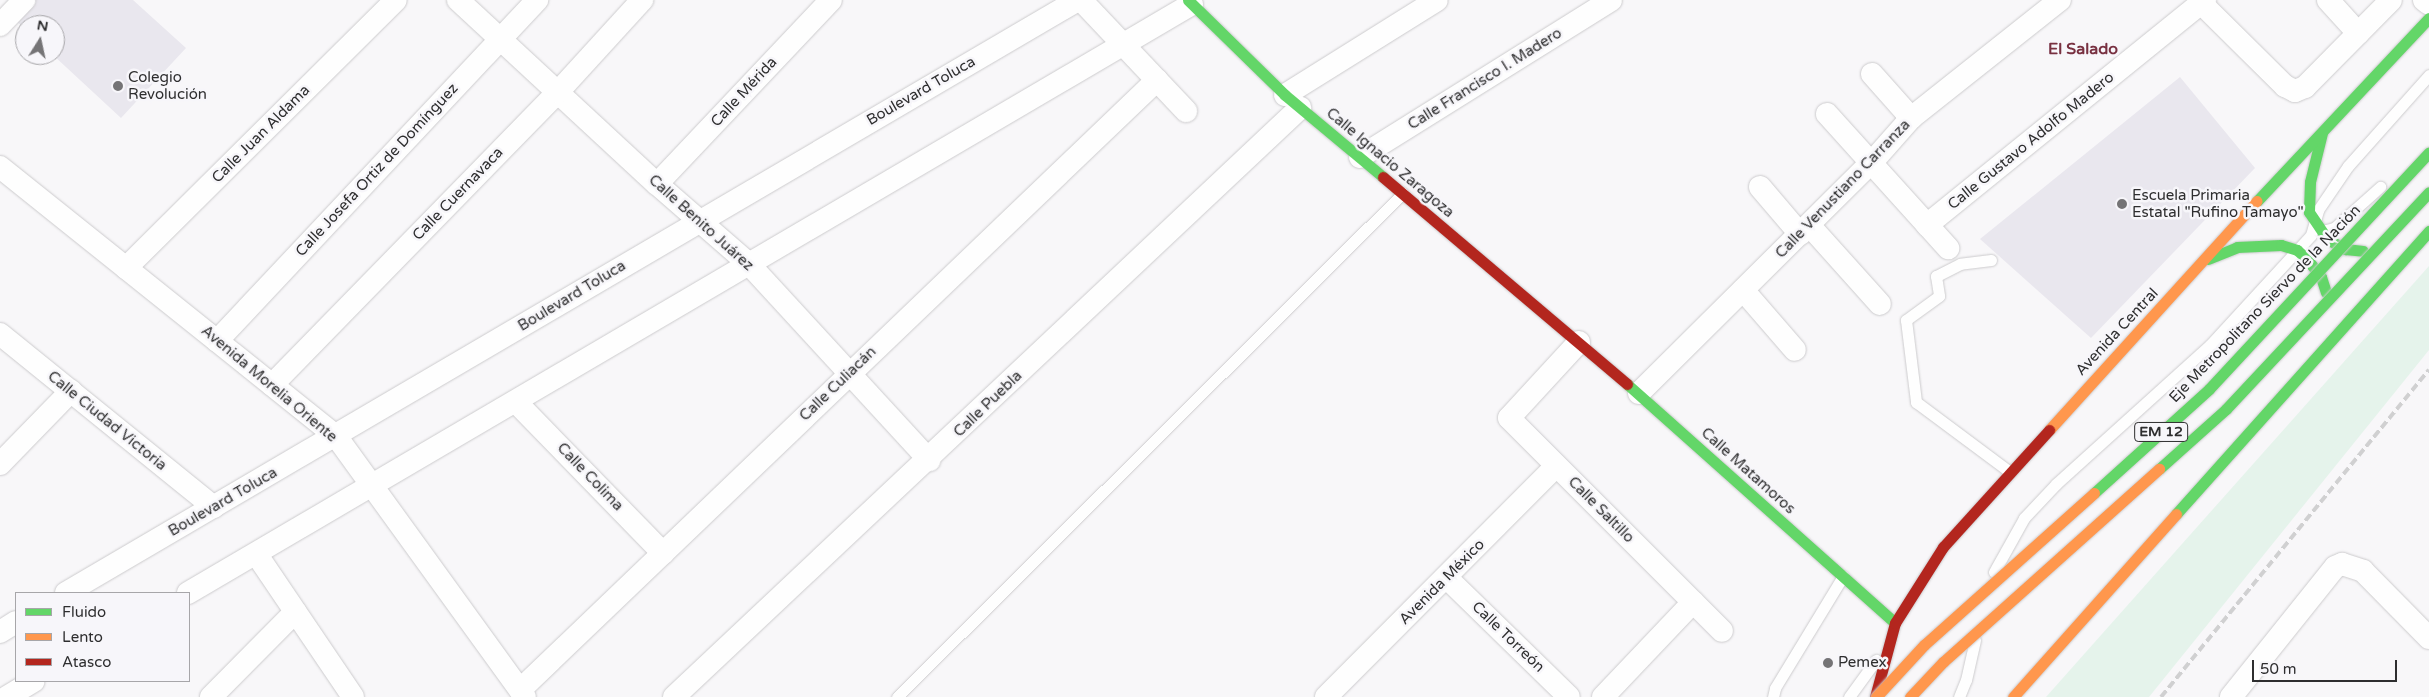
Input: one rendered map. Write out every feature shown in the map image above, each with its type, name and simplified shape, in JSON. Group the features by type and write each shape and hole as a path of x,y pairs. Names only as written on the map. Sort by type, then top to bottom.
{"main road":[{"name":"Calle Ignacio Zaragoza","path":"1190,2 1292,101 1579,342"},
{"name":"Avenida Central","path":"1876,697 1887,646 1895,623 1943,547 2324,126 2429,18"},
{"path":"2324,126 2310,182 2309,212 2316,230 2345,249 2367,252 2425,235"},
{"name":"Eje Metropolitano Siervo de la Nación","path":"1876,697 1924,645 2209,389 2429,152"},
{"name":"EM 12","path":"1910,697 1943,662 2226,409 2429,192"},
{"path":"2013,697 2425,235"},
{"path":"2202,262 2237,247 2260,244 2281,245 2297,250 2321,276 2327,294 2325,324 2307,367"},
{"name":"Calle Matamoros","path":"1579,342 1639,393 1895,623"}],"street":[{"path":"0,25 24,0"},
{"name":"Calle Juan Aldama","path":"126,268 396,0"},
{"name":"Calle Benito Juárez","path":"458,0 657,184 701,219 748,263 929,460"},
{"name":"Calle Josefa Ortiz de Domínguez","path":"217,341 537,0"},
{"name":"Calle Cuernavaca","path":"272,385 558,92 642,0"},
{"name":"Calle Mérida","path":"657,184 831,0"},
{"path":"1080,0 1186,111"},
{"name":"Boulevard Toluca","path":"68,592 336,436 701,219 1080,0"},
{"name":"Calle Puebla","path":"674,697 929,460 1292,101 1437,0"},
{"name":"Calle Francisco I. Madero","path":"1360,157 1611,0"},
{"name":"Calle Venustiano Carranza","path":"1639,393 1873,161 1911,118 2060,0"},
{"path":"2328,0 2358,33"},
{"path":"2203,2 2285,86 2295,91 2305,87 2391,0"},
{"path":"2424,0 2429,4"},
{"path":"190,592 257,555 748,263 1124,45 1190,2"},
{"name":"Calle Gustavo Adolfo Madero","path":"1927,225 2203,2"},
{"path":"1872,74 1911,118"},
{"name":"Calle Culiacán","path":"523,694 663,553 1157,80"},
{"path":"1827,114 1873,161 1948,248"},
{"name":"Avenida Morelia Oriente","path":"0,167 336,436 523,694"},
{"path":"1760,188 1805,229 1880,304"},
{"path":"1743,290 1795,350"},
{"name":"Calle Ciudad Victoria","path":"0,334 214,507"},
{"name":"Calle Saltillo","path":"1579,342 1509,418 1722,631"},
{"path":"0,464 70,391"},
{"name":"Calle Colima","path":"516,402 663,553"},
{"name":"Avenida México","path":"1330,696 1556,466"},
{"path":"257,555 353,697"},
{"path":"2231,697 2334,567 2342,564 2353,565 2363,571 2429,638"},
{"name":"Calle Torreón","path":"1447,578 1569,697"},
{"path":"1603,697 1693,602"},
{"path":"211,697 295,612"},
{"path":"0,632 15,623"},
{"path":"7,697 32,682"}],"lane":[{"path":"1958,697 1966,680 1985,594 2001,556 2024,518 2056,484 2210,345 2316,230 2318,210 2348,166 2429,75"},
{"path":"2316,230 2334,228 2429,140"},
{"path":"897,697 1403,193"},
{"path":"1991,260 1960,264 1936,276 1939,296 1906,320 1916,402 2010,472"},
{"path":"1773,697 1775,688 1843,576"},
{"path":"1849,697 1887,646"}],"shaded area":[{"name":"Colegio Revolución","path":"32,0 133,0 186,48 121,118 64,65 65,15 18,15"},
{"name":"Escuela Primaria Estatal \"Rufino Tamayo\"","path":"2180,77 2255,168 2091,338 1980,239"},
{"path":"2429,266 2429,350 2149,697 2046,697"}],"railway":[{"path":"2161,697 2429,370"}],"traffic: fast":[{"path":"1188,0 1285,95 1383,177"},
{"path":"2257,201 2429,18"},
{"path":"2322,133 2310,182 2309,212 2327,239 2345,249 2363,251"},
{"path":"2094,493 2209,389 2429,152"},
{"path":"2159,469 2226,409 2429,192"},
{"path":"2176,514 2429,231"},
{"path":"2208,259 2237,247 2281,245 2297,250 2307,259 2321,277 2326,292"},
{"path":"1627,384 1895,623"}],"traffic: slow":[{"path":"2049,430 2257,201"},
{"path":"1910,697 1943,662 2159,469"},
{"path":"1876,697 1924,645 2094,493"},
{"path":"2013,697 2176,514"}],"traffic: jam":[{"path":"1383,177 1627,384"},
{"path":"1875,697 1895,623 1943,547 2049,430"}],"place":[{"name":"Colegio Revolución","path":"118,86"},
{"name":"Escuela Primaria Estatal \"Rufino Tamayo\"","path":"2122,204"},
{"name":"Pemex","path":"1828,663"}],"district":[{"name":"El Salado","path":"2083,49"}]}
